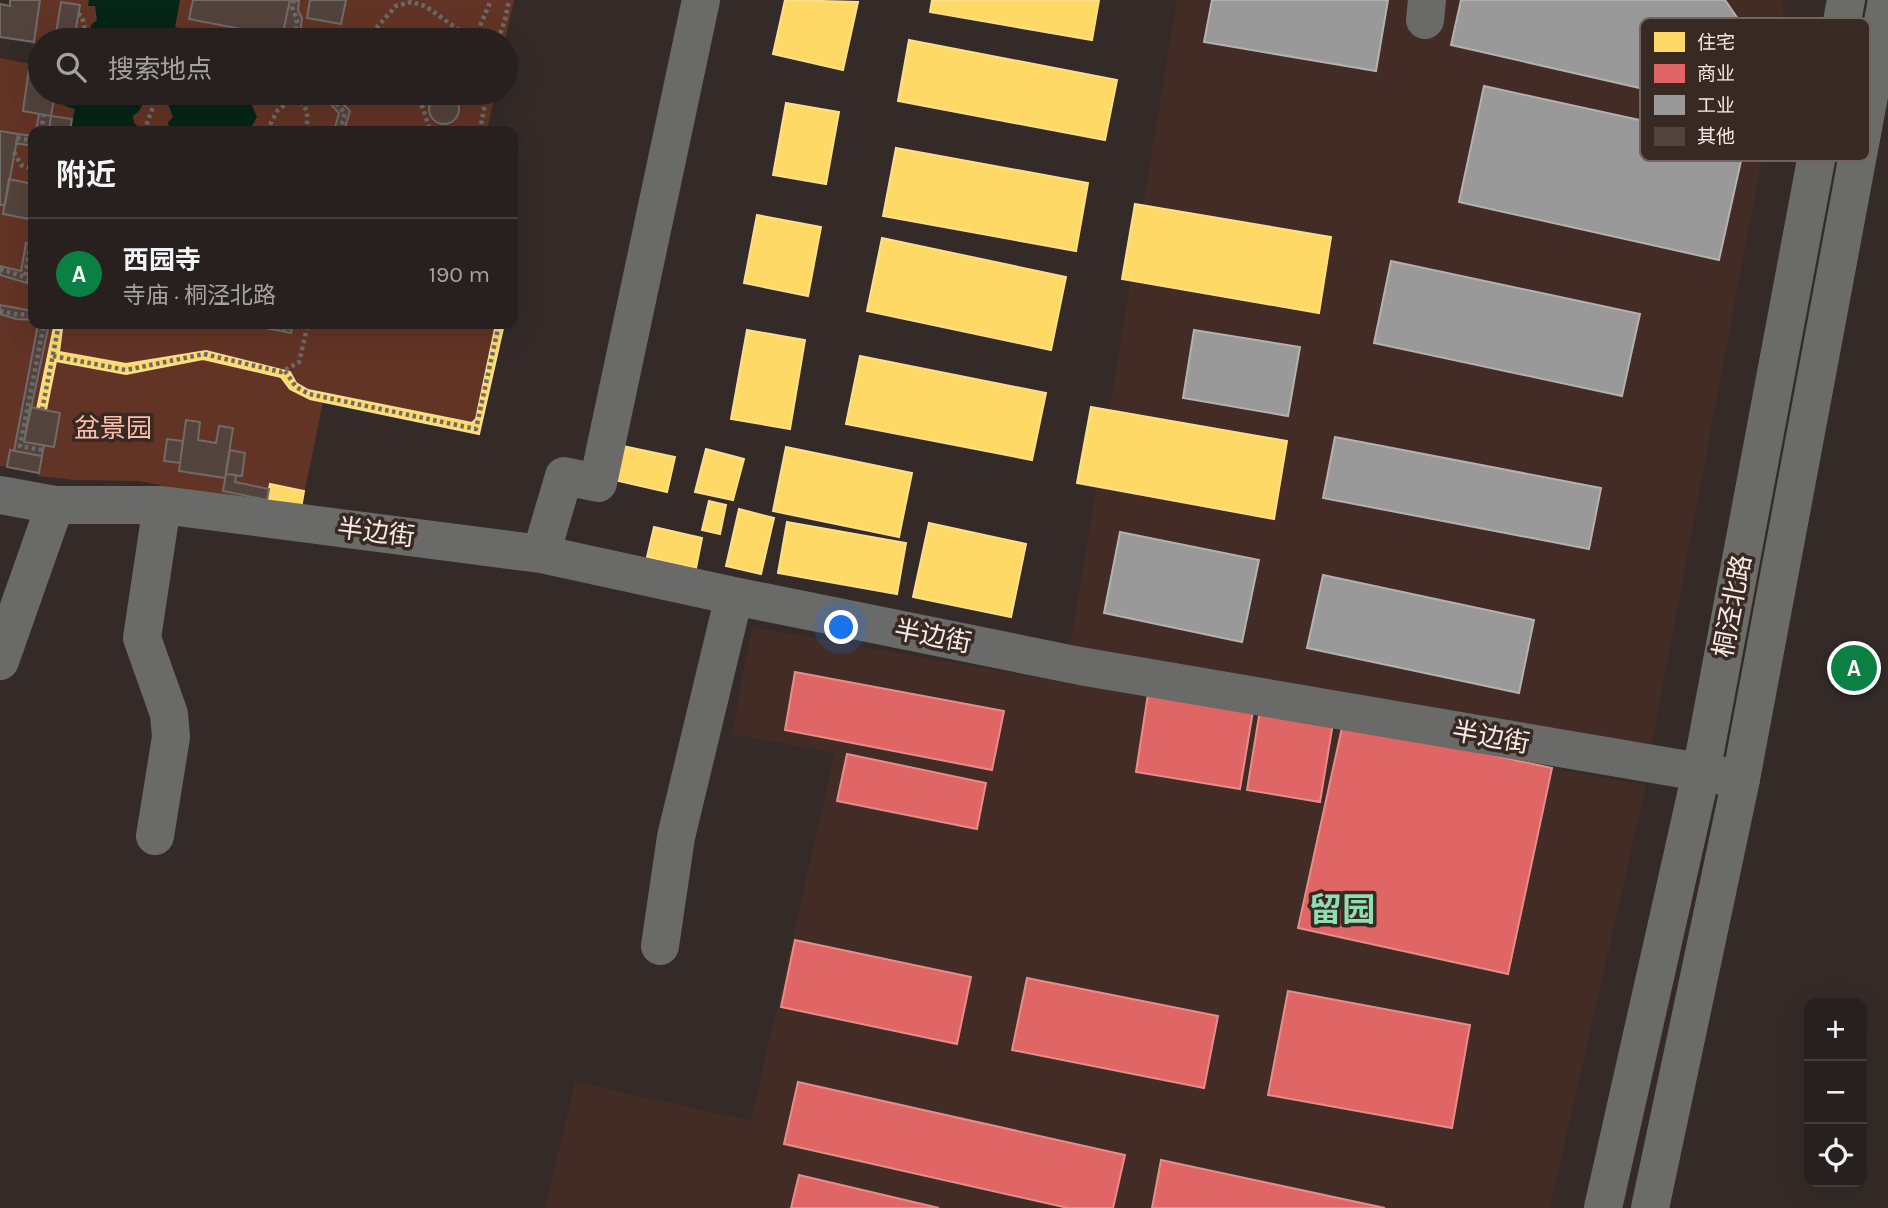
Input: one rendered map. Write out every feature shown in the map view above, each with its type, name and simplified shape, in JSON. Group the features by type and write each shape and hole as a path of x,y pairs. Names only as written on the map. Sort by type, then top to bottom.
{"main road":[{"name":"桐泾北路","path":"1843,18 1846,0"},
{"name":"桐泾北路","path":"1870,106 1886,22"},
{"name":"桐泾北路","path":"1603,1208 1701,773 1816,161"},
{"name":"桐泾北路","path":"1650,1208 1741,779 1859,161"}],"street":[{"path":"541,554 564,476 598,483 701,0"},
{"name":"半边街","path":"0,495 55,505 162,505 541,554 1080,666 1741,779"},
{"path":"0,661 55,505"},
{"path":"155,836 170,737 169,713 142,638 162,505"},
{"path":"660,946 676,838 734,596"}],"path":[{"path":"294,0 292,7 297,20 296,28"},
{"path":"479,28 491,0"},
{"path":"502,28 509,0"},
{"path":"376,28 396,6 411,2 425,6 456,28"},
{"path":"78,14 82,16 84,28"},
{"path":"146,126 152,105"},
{"path":"269,126 284,105"},
{"path":"303,105 308,116 307,126"},
{"path":"338,105 345,113 341,126"},
{"path":"421,105 428,126"},
{"path":"481,126 485,105"},
{"path":"42,126 44,114"},
{"path":"17,138 28,140"},
{"path":"14,152 21,165 28,167"},
{"path":"0,270 24,277 28,257"},
{"path":"0,311 28,315"},
{"path":"42,450 20,446 43,329"},
{"path":"42,410 58,329"},
{"path":"53,356 126,370 204,354 281,372 299,362 308,329"},
{"path":"285,371 291,383 300,391 309,394 476,429 498,329"}],"shaded area":[{"path":"89,0 180,0 175,27 180,28 91,28 97,20 95,6 88,6"},
{"path":"1177,0 1783,0 1783,18 1640,18 1640,161 1761,161 1650,753 1070,647"},
{"path":"142,105 133,116 134,123 138,126 71,126 75,109 65,106"},
{"path":"168,105 252,105 257,117 252,126 168,126 168,122 173,117"},
{"path":"752,627 1646,785 1550,1208 545,1208 575,1082 751,1121 835,753 732,734"}],"green space":[{"path":"40,0 514,0 508,28 36,28"},
{"name":"盆景园","path":"0,58 28,64 28,105 492,105 488,126 28,126 28,329 503,329 479,434 323,402 300,514 139,481 74,480 38,476 38,472 0,466"}],"building: 住宅":[{"path":"785,0 858,2 843,70 773,54"},
{"path":"932,0 1099,0 1092,40 930,12"},
{"path":"909,40 1117,80 1105,140 898,101"},
{"path":"786,103 839,112 826,184 773,175"},
{"path":"896,148 1088,183 1076,251 883,216"},
{"path":"1135,204 1331,237 1319,313 1122,279"},
{"path":"757,215 821,227 808,296 744,283"},
{"path":"882,238 1066,277 1051,350 867,311"},
{"path":"54,329 62,329 59,352 126,364 206,351 290,372 296,383 308,390 472,423 476,419 495,329 503,329 479,434 310,399 290,389 281,377 203,359 126,374 56,361 46,410 37,409"},
{"path":"747,330 805,340 790,429 731,419"},
{"path":"860,356 1046,393 1032,460 846,424"},
{"path":"1091,407 1287,441 1274,519 1077,483"},
{"path":"618,445 675,457 667,492 610,479"},
{"path":"786,447 912,473 899,537 773,511"},
{"path":"706,449 744,459 733,500 695,492"},
{"path":"270,484 304,491 300,514 265,507"},
{"path":"709,501 726,505 720,534 702,530"},
{"path":"739,509 774,518 761,574 726,566"},
{"path":"787,522 906,543 897,594 778,573"},
{"path":"929,523 1026,544 1011,617 913,597"},
{"path":"654,527 702,538 696,568 647,557"}],"building: 商业":[{"path":"795,672 1004,711 992,770 785,730"},
{"path":"1148,694 1253,711 1240,789 1136,772"},
{"path":"1260,710 1333,723 1320,802 1247,790"},
{"path":"1343,723 1552,768 1508,974 1298,928"},
{"path":"847,754 986,783 977,829 837,801"},
{"path":"795,940 971,977 957,1044 781,1007"},
{"path":"1027,978 1218,1016 1204,1088 1012,1050"},
{"path":"1288,991 1470,1025 1452,1128 1268,1095"},
{"path":"798,1082 1125,1155 1113,1208 1068,1208 784,1144"},
{"path":"1161,1160 1385,1208 1152,1208"},
{"path":"799,1175 939,1208 791,1208"}],"building: 工业":[{"path":"1212,0 1388,0 1376,71 1204,42"},
{"path":"1461,0 1725,0 1737,18 1640,18 1640,88 1451,45"},
{"path":"1484,86 1640,120 1640,161 1741,161 1719,260 1459,202"},
{"path":"1391,261 1640,314 1622,396 1374,343"},
{"path":"1194,330 1300,347 1288,416 1183,398"},
{"path":"1335,437 1601,488 1589,549 1323,498"},
{"path":"1120,532 1259,560 1242,642 1104,613"},
{"path":"1323,575 1534,620 1519,693 1307,648"}],"building: 其他":[{"path":"10,0 40,0 36,28 28,28 28,41 0,37 0,4 10,6"},
{"path":"193,0 290,0 284,28 236,28 189,19"},
{"path":"290,0 299,1 301,28 284,28"},
{"path":"310,0 346,0 341,24 307,18"},
{"path":"61,2 80,5 76,28 57,28"},
{"path":"28,75 28,105 53,105 51,116 23,111"},
{"path":"331,105 344,105 350,111 346,126 335,126 339,113"},
{"path":"430,105 458,105 458,115 450,123 438,123 430,115"},
{"path":"39,114 51,116 50,126 37,126"},
{"path":"51,116 72,119 71,126 50,126"},
{"path":"0,131 18,134 5,205 0,205"},
{"path":"18,134 28,135 28,145 16,143"},
{"path":"9,179 28,183 28,219 3,214"},
{"path":"28,243 27,283 0,275 0,266 21,271"},
{"path":"0,305 28,310 28,320 16,319 0,314"},
{"path":"37,329 48,329 24,442 44,445 42,456 14,451"},
{"path":"270,329 292,329 291,333"},
{"path":"30,407 60,413 54,447 24,442"},
{"path":"186,420 200,422 198,440 216,443 219,426 233,428 225,478 179,471"},
{"path":"167,439 183,441 180,463 164,461"},
{"path":"10,450 42,456 39,473 7,467"},
{"path":"230,450 245,453 242,476 226,474"},
{"path":"226,474 236,475 235,482 269,489 267,500 223,491"}],"place":[{"name":"西园寺","path":"1854,668"}],"district":[{"name":"留园","path":"1342,909"}]}
